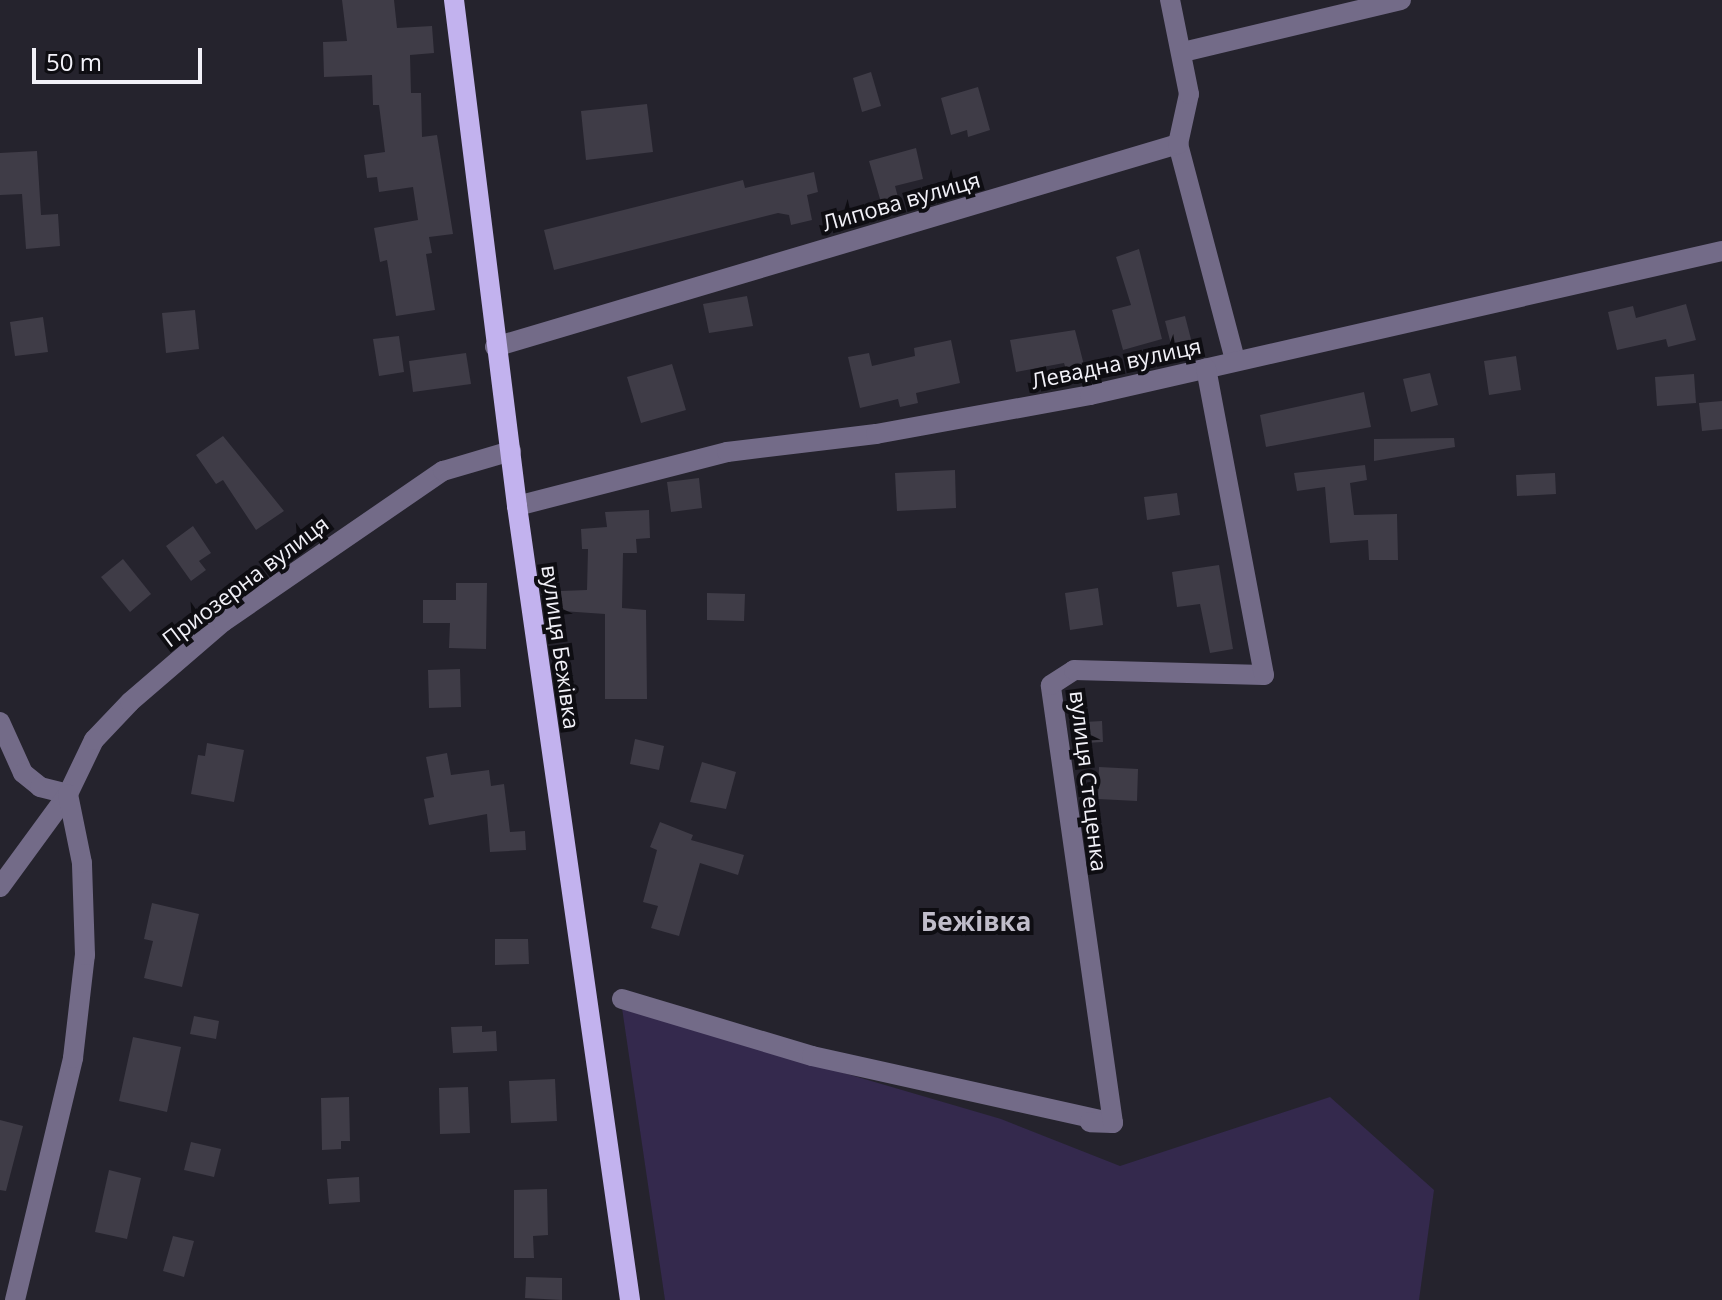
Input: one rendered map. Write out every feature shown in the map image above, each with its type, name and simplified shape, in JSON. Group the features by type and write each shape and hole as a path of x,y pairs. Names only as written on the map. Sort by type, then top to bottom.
{"main road":[{"name":"вулиця Бежівка","path":"454,0 495,347 630,1300"}],"street":[{"path":"1170,0 1183,52 1189,94 1178,144 1235,360"},
{"path":"1183,52 1401,0"},
{"name":"Липова вулиця","path":"495,347 1178,144"},
{"name":"Левадна вулиця","path":"517,506 727,452 983,416 1722,251"},
{"name":"вулиця Стеценка","path":"1113,1123 1051,685 1074,670 1264,675 1206,368"},
{"name":"Приозерна вулиця","path":"0,887 68,794 94,740 130,702 223,622 443,471 511,451"},
{"path":"0,722 23,773 40,787 68,794 82,863 85,955 73,1058 15,1300"},
{"path":"622,999 812,1056 1113,1123"},
{"path":"1090,1122 1113,1123"}],"shaded area":[{"path":"622,1008 1001,1119 1120,1166 1330,1097 1434,1190 1419,1300 665,1300"}],"building":[{"path":"342,0 394,0 397,28 432,26 434,53 410,55 411,93 421,93 422,137 437,135 453,234 429,237 432,253 426,254 435,310 396,316 387,260 380,262 374,228 418,220 413,187 379,192 377,177 367,178 364,155 385,152 379,105 373,105 372,75 324,77 323,42 347,41"},
{"path":"871,72 881,106 862,112 853,78"},
{"path":"978,87 990,130 968,137 967,130 951,135 941,98"},
{"path":"647,104 653,152 586,160 581,111"},
{"path":"916,148 923,179 895,186 899,201 882,206 869,161"},
{"path":"37,151 41,215 58,214 60,246 26,249 22,194 0,195 0,153"},
{"path":"814,172 818,192 807,195 812,220 791,225 789,215 778,213 554,270 544,230 743,180 745,188"},
{"path":"1139,249 1162,339 1123,350 1112,310 1131,305 1116,257"},
{"path":"747,296 753,326 709,333 703,304"},
{"path":"1686,304 1696,340 1668,347 1666,339 1617,350 1608,312 1633,306 1636,318"},
{"path":"195,310 199,349 166,353 162,313"},
{"path":"1185,316 1193,347 1173,352 1165,321"},
{"path":"43,317 48,352 15,356 10,322"},
{"path":"1075,330 1085,369 1067,373 1064,363 1016,372 1010,340"},
{"path":"399,336 404,372 379,376 373,339"},
{"path":"951,340 960,383 916,393 918,403 900,407 898,399 860,408 848,357 869,353 872,366 915,356 914,348"},
{"path":"466,353 471,384 413,392 409,361"},
{"path":"1516,356 1521,390 1489,395 1484,361"},
{"path":"672,364 686,410 641,423 627,377"},
{"path":"1430,373 1438,405 1411,412 1403,379"},
{"path":"1694,374 1696,403 1657,406 1655,377"},
{"path":"1364,392 1371,427 1266,447 1260,415"},
{"path":"1722,401 1722,429 1702,431 1699,403"},
{"path":"223,436 284,511 256,530 223,480 216,484 196,455"},
{"path":"1454,438 1455,447 1374,461 1374,439"},
{"path":"1365,465 1367,480 1350,483 1354,515 1397,514 1398,560 1369,560 1368,540 1330,543 1325,487 1297,491 1294,473"},
{"path":"955,470 956,508 897,511 895,473"},
{"path":"1555,473 1556,494 1517,496 1516,475"},
{"path":"699,478 702,508 671,512 667,482"},
{"path":"1177,493 1180,515 1147,520 1144,497"},
{"path":"649,510 650,538 636,539 637,553 623,553 622,608 646,610 647,699 605,699 605,614 562,611 561,591 587,590 588,549 582,549 581,529 607,527 605,512"},
{"path":"193,526 211,553 199,561 206,570 191,581 166,546"},
{"path":"123,559 151,594 130,612 101,577"},
{"path":"1219,565 1233,649 1210,653 1200,604 1177,607 1172,572"},
{"path":"456,583 487,583 486,649 449,648 450,623 423,623 423,600 456,600"},
{"path":"1098,588 1103,625 1070,630 1065,593"},
{"path":"707,593 745,594 744,621 707,620"},
{"path":"460,669 461,707 429,708 428,670"},
{"path":"1102,721 1103,742 1085,743 1084,722"},
{"path":"635,739 664,746 659,770 630,764"},
{"path":"207,743 244,750 234,802 191,794 198,755 205,756"},
{"path":"447,753 451,775 489,770 491,786 504,784 510,832 525,831 526,850 490,852 487,814 429,825 424,799 434,797 426,757"},
{"path":"702,762 736,772 726,809 690,802"},
{"path":"1099,767 1138,769 1137,801 1098,799"},
{"path":"660,822 693,835 691,840 744,855 738,875 700,863 679,936 651,928 658,906 643,902 657,850 650,847"},
{"path":"152,903 199,914 182,987 144,978 153,941 144,939"},
{"path":"495,939 528,939 529,964 495,965"},
{"path":"194,1016 219,1021 216,1039 190,1034"},
{"path":"482,1026 482,1032 496,1031 497,1051 453,1053 451,1027"},
{"path":"133,1037 181,1047 167,1112 119,1101"},
{"path":"555,1079 557,1121 511,1123 509,1081"},
{"path":"468,1087 470,1133 440,1134 439,1088"},
{"path":"349,1097 350,1141 341,1141 341,1149 322,1150 321,1098"},
{"path":"0,1120 23,1126 6,1191 0,1190"},
{"path":"191,1142 221,1149 214,1177 184,1170"},
{"path":"109,1170 141,1178 127,1239 95,1232"},
{"path":"359,1177 360,1202 329,1204 327,1179"},
{"path":"547,1189 548,1235 533,1236 534,1258 514,1258 514,1190"},
{"path":"173,1236 194,1241 184,1277 163,1271"},
{"path":"526,1277 562,1278 562,1300 525,1298"}],"district":[{"name":"Бежівка","path":"976,922"}]}
